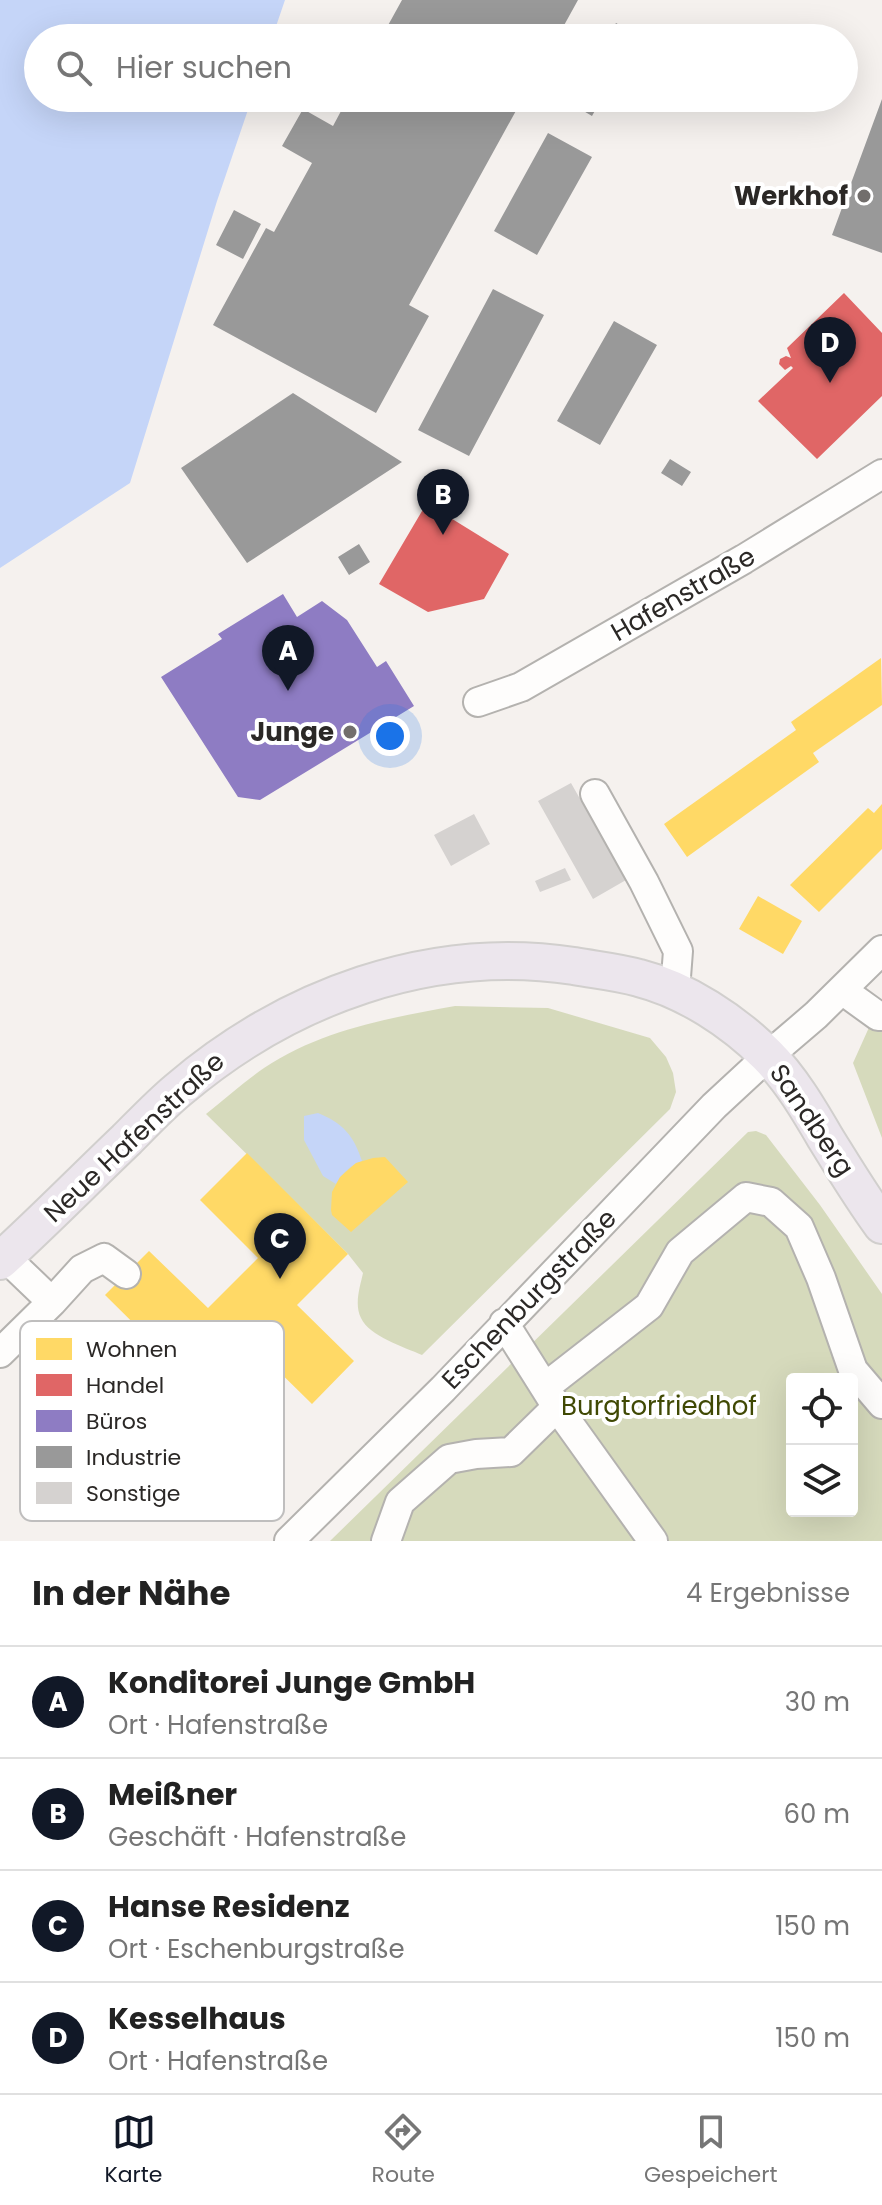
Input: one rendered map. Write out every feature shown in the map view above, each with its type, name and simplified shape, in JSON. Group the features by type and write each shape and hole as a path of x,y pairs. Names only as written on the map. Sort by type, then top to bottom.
{"main road":[{"name":"Neue Hafenstraße","path":"2,1259 177,1091 229,1049 296,1011 367,983 442,965 480,961 557,964 639,978 675,990 735,1028 768,1056"},
{"name":"Sandberg","path":"768,1056 809,1110 882,1225"}],"street":[{"name":"Hafenstraße","path":"478,702 521,687 744,559 882,474"},
{"path":"595,794 678,951 675,990"},
{"name":"Eschenburgstraße","path":"289,1541 443,1389 714,1106 882,950"},
{"path":"842,990 882,1016"},
{"path":"386,1541 400,1502 449,1459 511,1452 551,1397 649,1306 680,1252 746,1197 771,1202 799,1227 821,1278 853,1370 882,1404"},
{"path":"33,1321 82,1269 104,1258 126,1274"},
{"path":"2,1259 52,1302"},
{"path":"504,1323 551,1397 653,1541"},
{"path":"0,1353 20,1333"}],"green space":[{"path":"455,1006 548,1008 650,1038 666,1057 676,1092 670,1109 422,1355 388,1340 365,1324 358,1307 363,1273 348,1254 206,1114 264,1068 309,1044 356,1027"},
{"path":"871,1023 882,1023 882,1138 853,1063"},
{"name":"Burgtorfriedhof","path":"748,1132 766,1135 882,1294 882,1541 330,1541"}],"water":[{"path":"0,0 285,0 277,24 24,24 24,112 247,112 130,483 0,568"},
{"path":"318,1113 346,1131 362,1161 347,1170 336,1184 323,1176 304,1140 304,1116"}],"building: Wohnen":[{"path":"881,658 882,705 813,753 819,762 687,857 664,824 796,730 791,722"},
{"path":"882,804 882,849 819,912 790,885 868,808 874,813"},
{"path":"758,896 802,921 783,954 739,929"},
{"path":"247,1153 348,1254 297,1305 354,1361 312,1404 284,1376 284,1321 131,1321 105,1295 149,1251 208,1308 258,1258 200,1200"},
{"path":"385,1157 408,1182 351,1232 332,1215 332,1192 340,1177 356,1163"}],"building: Handel":[{"path":"844,293 882,333 882,396 817,459 758,401 793,368 791,366 785,370 779,364 780,359 786,356 791,358 787,348"},
{"path":"435,489 458,502 449,517 509,554 484,599 428,612 379,584"}],"building: Büros":[{"path":"283,594 297,617 322,601 347,620 377,667 386,661 414,706 260,800 238,797 161,677 222,639 218,634"}],"building: Industrie":[{"path":"402,0 578,0 565,24 389,24"},
{"name":"Werkhof","path":"882,99 882,253 832,235"},
{"path":"301,112 308,112 333,126 340,112 515,112 409,305 429,316 376,413 213,325 266,228 274,232 312,163 282,146"},
{"path":"548,133 592,157 537,255 494,231"},
{"path":"234,210 261,224 243,259 216,245"},
{"path":"493,289 544,315 469,456 418,430"},
{"path":"614,321 657,345 600,445 557,421"},
{"path":"293,393 402,462 247,563 181,468"},
{"path":"670,459 691,472 682,486 661,473"},
{"path":"359,544 370,562 349,575 338,557"}],"building: Sonstige":[{"path":"571,783 626,880 593,899 538,801"},
{"path":"474,814 490,844 451,866 434,835"},
{"path":"565,868 571,880 540,892 535,881"}],"place":[{"name":"Werkhof","path":"864,196"},
{"name":"Kesselhaus","path":"830,383"},
{"name":"Meißner","path":"443,535"},
{"name":"Konditorei Junge GmbH","path":"288,691"},
{"name":"Junge","path":"350,732"},
{"name":"Hanse Residenz","path":"280,1279"}]}
